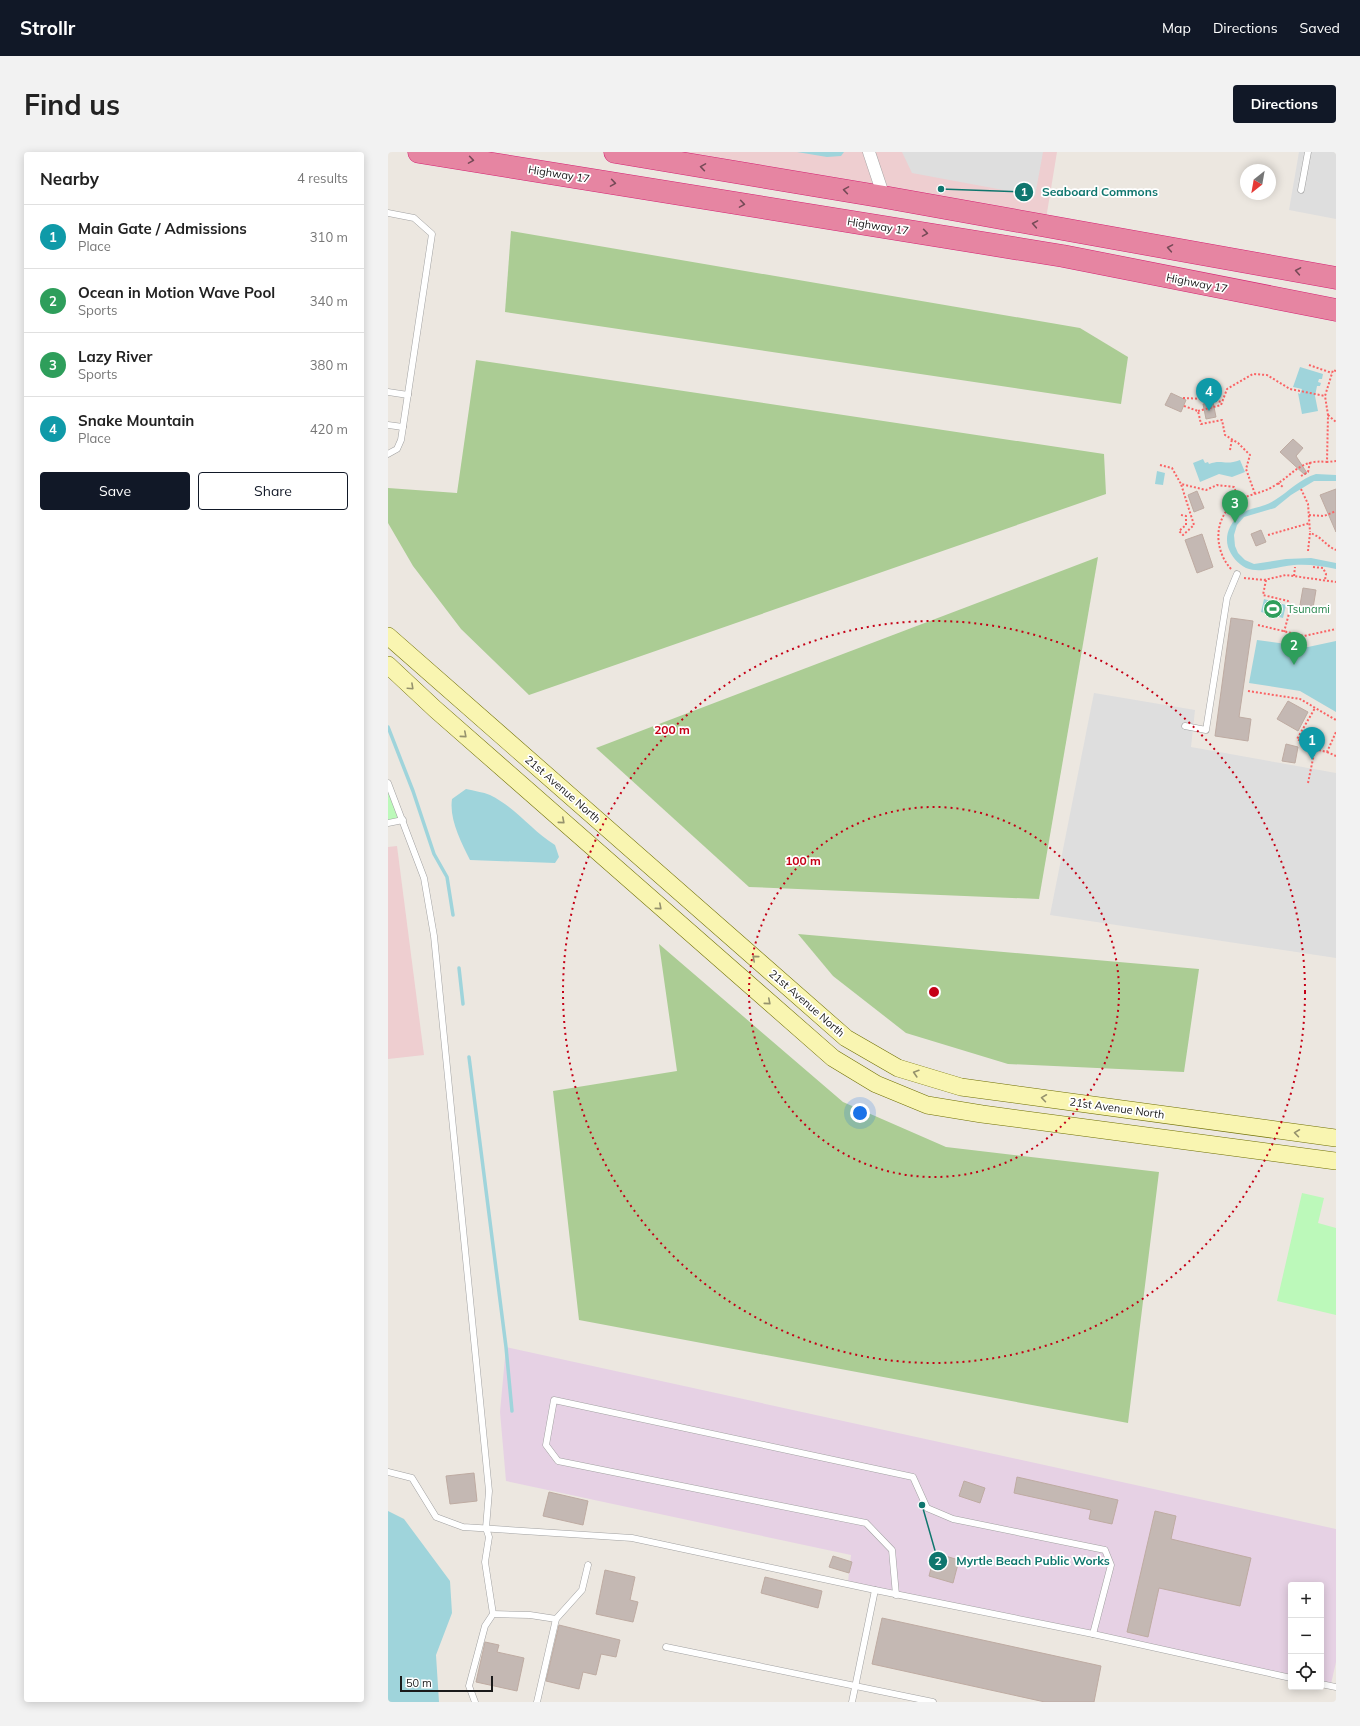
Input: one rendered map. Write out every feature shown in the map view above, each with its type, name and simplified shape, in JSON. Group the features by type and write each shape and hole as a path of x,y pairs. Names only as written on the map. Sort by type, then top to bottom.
{"highway":[{"name":"Highway 17","path":"419,152 1063,256 1336,310"},
{"path":"615,152 884,196 1336,278"}],"street":[{"path":"868,152 884,196"},
{"name":"21st Avenue North","path":"388,636 846,1038 898,1068 961,1087 1336,1138"},
{"name":"21st Avenue North","path":"388,665 435,709 833,1058 876,1084 927,1104 982,1114 1336,1160"}],"lane":[{"path":"1301,190 1308,152"},
{"path":"388,213 414,218 432,234 401,440 397,449 388,454"},
{"path":"388,392 408,395"},
{"path":"388,425 403,427"},
{"path":"1185,726 1206,730 1227,598 1237,574"},
{"path":"388,783 424,878 434,936 489,1491 486,1528 489,1537 485,1562 493,1614 485,1626 469,1686 475,1702"},
{"path":"388,823 403,820"},
{"path":"896,1594 892,1550 866,1523 558,1461 546,1445 554,1400 913,1477 927,1508 953,1519 1105,1550 1111,1565 1093,1634"},
{"path":"388,1472 412,1478 436,1517 463,1527 632,1538 875,1590 1093,1634 1288,1677"},
{"path":"537,1702 556,1619 582,1590 588,1565"},
{"path":"852,1702 875,1590"},
{"path":"493,1614 530,1615 556,1619"},
{"path":"666,1647 933,1702"},
{"path":"1324,1685 1336,1687"}],"path":[{"path":"1309,365 1332,373"},
{"path":"1327,462 1328,415 1325,396 1333,370 1336,371"},
{"path":"1184,406 1198,411 1221,405 1227,389 1253,374 1267,376 1290,389 1325,396"},
{"path":"1183,398 1205,399 1222,402"},
{"path":"1198,411 1201,424 1222,420 1225,435 1232,439 1250,455 1250,460 1246,469 1255,494"},
{"path":"1328,415 1336,422"},
{"path":"1230,450 1232,439"},
{"path":"1336,461 1327,462 1318,460 1310,462 1296,468 1273,487 1239,500 1228,511 1222,520 1217,542 1222,557 1237,574 1252,580 1266,580 1286,575 1336,582"},
{"path":"1301,476 1308,472 1310,462"},
{"path":"1160,465 1172,468 1181,484 1194,525 1182,535 1179,531 1186,525 1186,516 1181,515"},
{"path":"1278,483 1284,488"},
{"path":"1181,484 1206,490 1216,485 1234,487 1239,500"},
{"path":"1301,489 1308,504 1310,523 1308,551"},
{"path":"1309,515 1324,516 1336,511"},
{"path":"1268,535 1310,523"},
{"path":"1310,532 1317,535 1330,548 1336,550"},
{"path":"1294,576 1295,567"},
{"path":"1313,568 1323,568 1326,574 1325,580"},
{"path":"1266,580 1262,595 1288,601 1291,606 1284,632"},
{"path":"1258,626 1304,636 1336,629"},
{"path":"1248,691 1300,699 1336,720"},
{"path":"1315,708 1297,739 1315,749 1336,756"},
{"path":"1327,752 1336,732"},
{"path":"1308,783 1315,749"}],"shaded area":[{"path":"615,152 1057,152 1045,225"},
{"path":"902,152 1043,152 1035,196 912,173"},
{"path":"1299,152 1336,152 1336,219 1289,210"},
{"path":"1094,693 1195,710 1191,747 1336,773 1336,958 1050,915"},
{"path":"397,846 424,1055 388,1059 388,847"},
{"path":"506,1347 1336,1529 1336,1662 1331,1684 1324,1683 1324,1582 1288,1582 1288,1675 848,1582 851,1555 506,1481 500,1412"}],"green space":[{"path":"511,231 1080,328 1128,357 1121,404 505,312"},
{"path":"476,360 1104,454 1106,494 529,695 461,629 413,566 388,523 388,488 457,493"},
{"path":"1098,557 1039,899 749,887 596,748"},
{"path":"388,783 403,820 388,823"},
{"path":"798,934 1199,969 1184,1072 1008,1064 906,1033 833,976"},
{"path":"659,944 843,1102 946,1147 1159,1172 1128,1423 579,1320 553,1091 677,1071"},
{"path":"1302,1193 1324,1198 1318,1223 1336,1228 1336,1315 1277,1301"}],"water":[{"path":"797,152 844,152 841,156 827,157"},
{"path":"1300,367 1323,374 1322,379 1319,379 1318,382 1321,383 1320,386 1317,386 1315,396 1318,411 1302,414 1298,393 1300,394 1302,389 1293,387"},
{"path":"1203,459 1205,463 1208,462 1209,464 1217,462 1235,462 1240,460 1245,472 1232,477 1219,474 1200,482 1193,463"},
{"path":"1157,471 1165,473 1163,485 1155,484"},
{"path":"1316,474 1336,475 1336,481 1314,481 1291,495 1275,508 1244,517 1237,525 1234,535 1235,546 1238,553 1245,560 1254,564 1286,559 1311,558 1336,563 1336,569 1300,565 1252,570 1240,564 1231,554 1227,542 1228,532 1235,520 1245,512 1268,504 1300,482"},
{"name":"Tsunami","path":"1264,599 1286,605 1283,618 1261,612"},
{"path":"1257,640 1308,647 1336,641 1336,712 1300,691 1249,683"},
{"path":"466,789 490,795 499,800 555,845 559,857 555,863 470,860 456,830 452,814 452,799"},
{"path":"388,1511 404,1519 450,1581 452,1613 436,1655 439,1702 388,1702"}],"building":[{"path":"1171,393 1186,400 1181,412 1165,405"},
{"path":"1213,402 1216,417 1206,419 1203,404"},
{"path":"1293,439 1303,448 1296,456 1307,473 1305,475 1280,452"},
{"path":"1336,489 1336,532 1320,495"},
{"path":"1197,491 1204,508 1194,512 1188,495"},
{"path":"1261,530 1266,542 1256,546 1251,534"},
{"path":"1202,534 1213,567 1197,573 1185,540"},
{"path":"1303,588 1316,590 1313,608 1300,605"},
{"path":"1231,618 1253,621 1239,717 1251,719 1248,741 1215,736"},
{"path":"1288,701 1308,712 1298,731 1277,719"},
{"path":"1286,744 1298,747 1295,763 1282,761"},
{"path":"474,1473 477,1501 450,1504 446,1476"},
{"path":"1017,1477 1118,1500 1112,1524 1089,1519 1091,1510 1014,1493"},
{"path":"964,1481 985,1488 980,1503 959,1496"},
{"path":"549,1492 588,1501 583,1525 543,1516"},
{"path":"1155,1511 1176,1516 1171,1539 1251,1558 1240,1606 1159,1588 1148,1637 1127,1632"},
{"path":"935,1553 959,1560 953,1583 929,1576"},
{"path":"833,1556 852,1562 849,1573 829,1567"},
{"path":"605,1570 635,1577 630,1600 638,1602 633,1622 596,1614"},
{"path":"765,1577 822,1591 818,1608 761,1593"},
{"path":"882,1618 1101,1666 1094,1702 1045,1702 872,1664"},
{"path":"559,1625 620,1640 616,1657 601,1654 596,1675 583,1672 579,1689 546,1681"},
{"path":"485,1642 499,1645 497,1652 524,1658 517,1691 476,1682"}],"waterway":[{"path":"388,727 413,791 434,854 447,877 453,915"},
{"path":"459,968 463,1004"},
{"path":"469,1057 506,1347 512,1411"}],"place":[{"name":"Seaboard Commons","path":"941,189"},
{"name":"Snake Mountain","path":"1209,411"},
{"name":"Lazy River","path":"1235,523"},
{"name":"Tsunami","path":"1273,609"},
{"name":"Ocean in Motion Wave Pool","path":"1294,665"},
{"name":"Main Gate / Admissions","path":"1312,760"},
{"name":"Myrtle Beach Public Works","path":"922,1505"}]}
